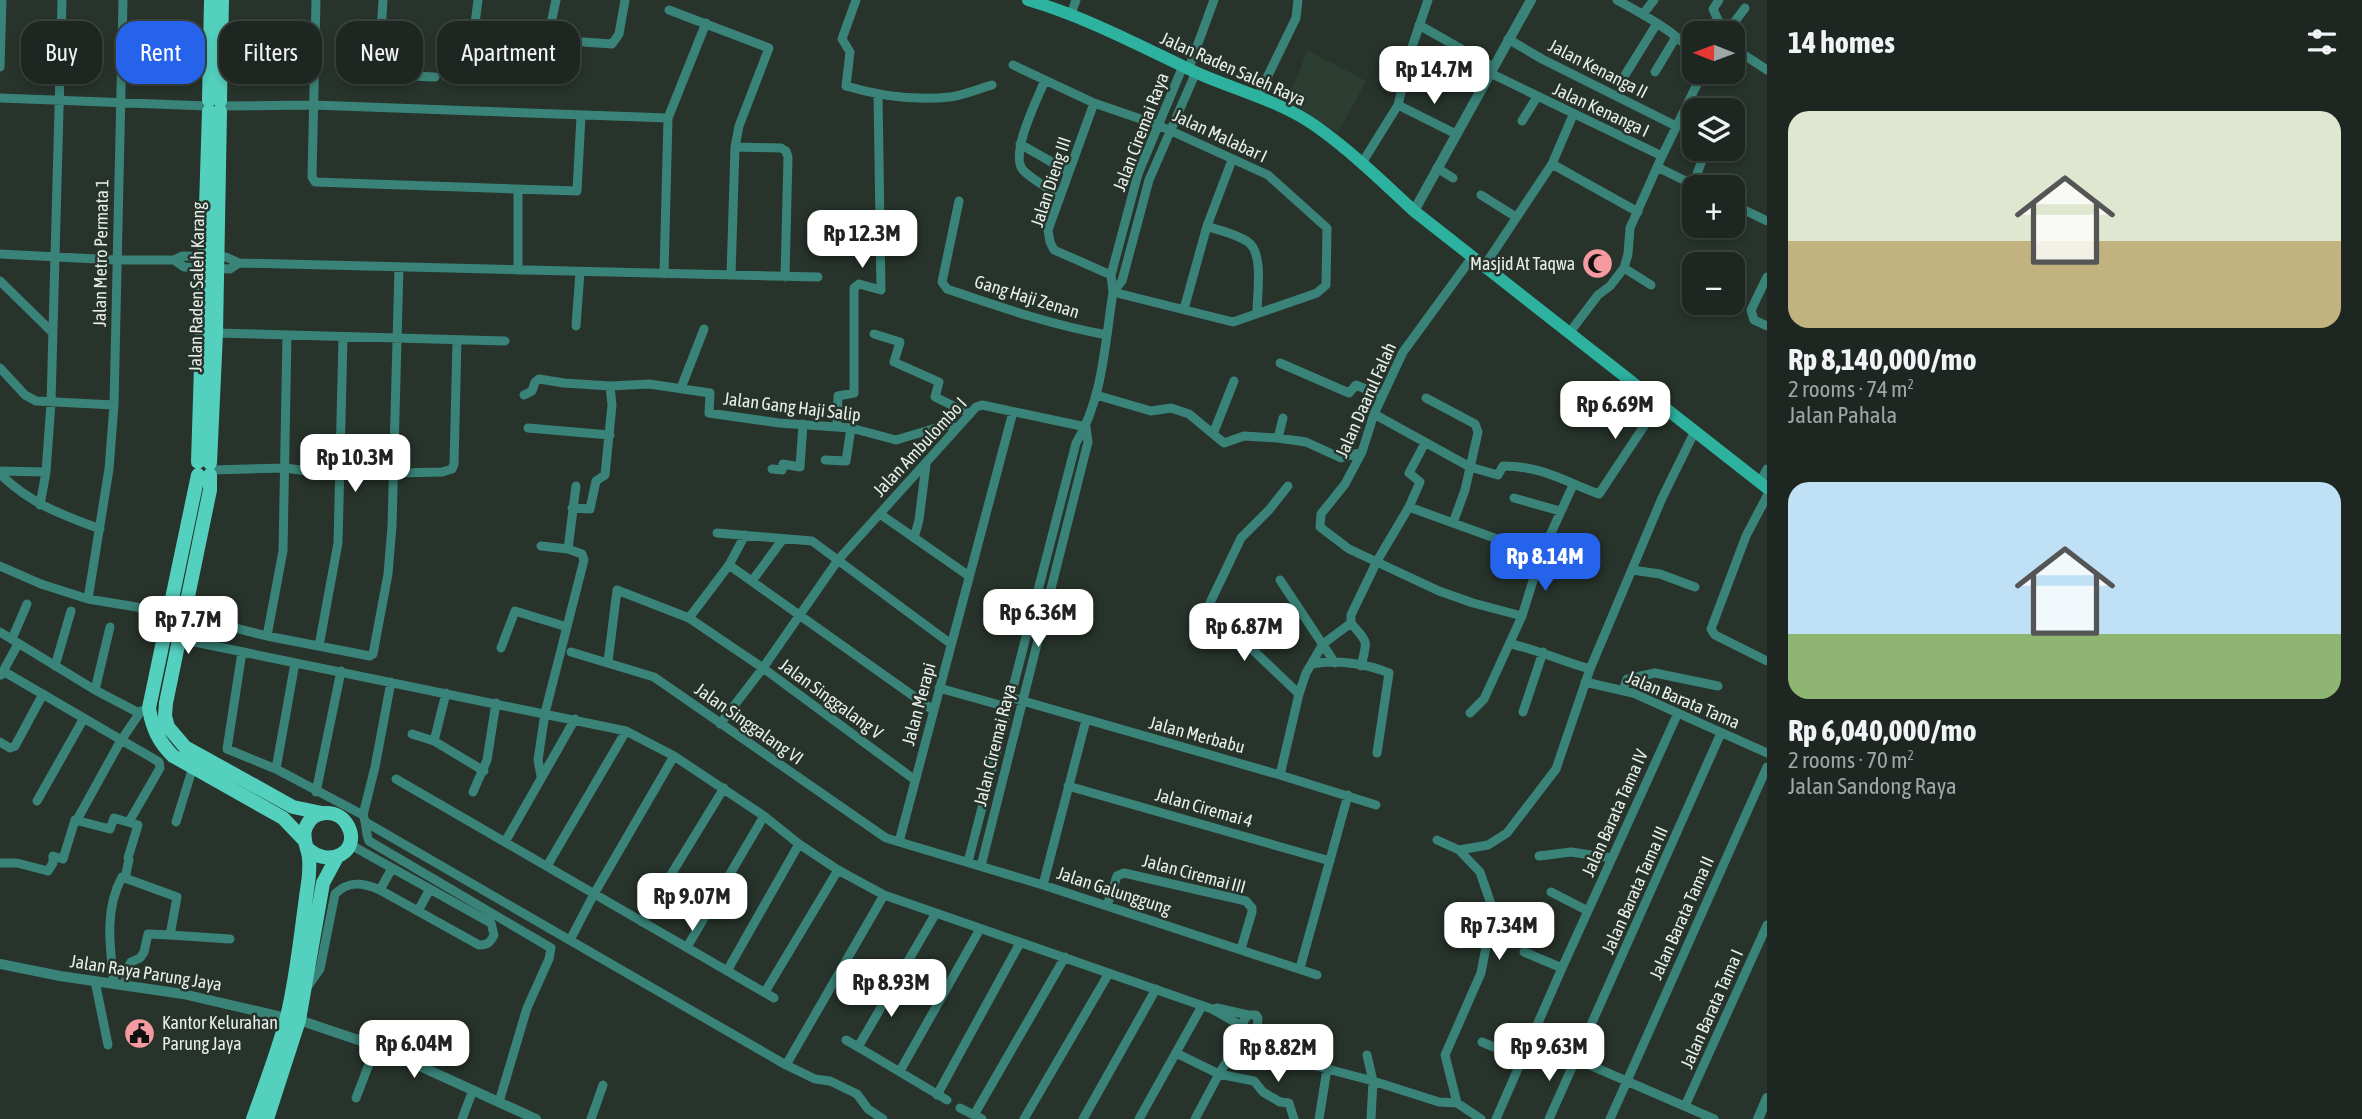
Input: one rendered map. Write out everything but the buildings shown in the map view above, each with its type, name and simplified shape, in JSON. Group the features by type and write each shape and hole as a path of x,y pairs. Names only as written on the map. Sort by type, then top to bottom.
{"main road":[{"name":"Jalan Raden Saleh Karang","path":"211,0 214,106"},
{"name":"Jalan Raden Saleh Karang","path":"206,469 214,106 222,0"},
{"name":"Jalan Raden Saleh Raya","path":"1028,0 1071,14 1316,126 1362,163 1414,211 1764,485"},
{"name":"Jalan Raden Saleh Karang","path":"210,263 216,333 206,469 171,638 165,716 174,736 185,747 293,807 322,813"},
{"name":"Jalan Raden Saleh Karang","path":"171,638 144,711 160,743 173,756 283,818 306,844"},
{"path":"253,1119 293,1019 305,990 323,883 337,857 349,844 351,834 348,824 332,813 322,813 311,818 305,828 309,874 293,1019 267,1119"},
{"path":"306,844 316,856 326,859 337,857"}],"street":[{"path":"0,67 2,0"},
{"path":"40,505 46,472 51,403 62,0"},
{"name":"Jalan Metro Permata 1","path":"88,599 109,469 114,405 123,0"},
{"path":"316,0 312,177 315,182 577,191 581,116"},
{"path":"383,0 381,32 389,50 390,68 402,70 404,74 411,76 435,78"},
{"path":"477,21 478,0"},
{"path":"552,21 556,0"},
{"path":"583,42 611,44 619,34 625,0"},
{"path":"856,0 842,39 850,52 846,86 878,95 909,98 952,97 992,85"},
{"path":"1071,14 1076,0"},
{"path":"1189,69 1214,0"},
{"path":"1258,98 1296,18 1298,0"},
{"path":"1362,163 1398,105 1427,0"},
{"path":"1414,211 1531,0"},
{"path":"1617,0 1643,14 1682,42"},
{"path":"1643,14 1654,0"},
{"path":"1717,21 1713,9 1719,0"},
{"path":"1735,21 1745,8"},
{"path":"669,10 769,48 738,126 734,147 731,275"},
{"path":"664,274 668,117 706,23"},
{"name":"Jalan Kenanga I","path":"1419,25 1537,97 1662,156"},
{"path":"1625,75 1656,25"},
{"path":"1655,72 1676,37"},
{"name":"Jalan Kenanga II","path":"1508,39 1542,59 1676,126"},
{"path":"1745,56 1767,70"},
{"name":"Jalan Malabar I","path":"1013,65 1094,103 1158,125 1268,175 1327,228 1326,285 1317,293 1257,312"},
{"name":"Jalan Ciremai Raya","path":"968,862 1076,443 1086,427 1096,395 1113,292 1111,275 1138,174 1158,125 1189,69"},
{"name":"Jalan Ciremai Raya","path":"1113,292 1122,281 1149,180 1170,131 1189,69"},
{"path":"1045,80 1020,144 1023,170 1060,196"},
{"path":"1570,332 1598,295 1610,286 1624,268 1630,228 1697,84"},
{"path":"837,426 838,396 854,393 854,288 859,284 881,290 878,95"},
{"path":"1522,121 1537,97"},
{"path":"0,98 668,117"},
{"name":"Jalan Dieng III","path":"1094,103 1048,230 1054,250 1111,275"},
{"path":"1398,105 1456,134"},
{"path":"1485,265 1552,164 1573,114"},
{"path":"1020,144 1069,172"},
{"path":"734,147 781,148 786,151 785,277"},
{"path":"1184,309 1207,226 1232,160"},
{"path":"1552,164 1638,212"},
{"path":"1657,167 1682,179"},
{"path":"1437,168 1453,177"},
{"path":"518,190 518,270"},
{"path":"1133,193 1144,197"},
{"path":"1481,195 1516,217"},
{"name":"Gang Haji Zenan","path":"959,201 942,282 947,289 1026,316 1072,329 1107,335"},
{"path":"1745,210 1767,221"},
{"path":"1113,292 1233,322 1257,312 1258,256 1253,247 1246,240 1207,226"},
{"path":"0,254 174,260 184,267 230,257 239,263 818,277"},
{"name":"Jalan Daarul Falah","path":"1377,561 1349,549 1320,527 1321,513 1345,484 1362,452 1374,414 1402,352 1473,256"},
{"path":"203,620 267,636 370,656 373,654 388,575 394,473 399,267"},
{"path":"1624,268 1651,285"},
{"path":"576,326 580,271"},
{"path":"1767,277 1751,310 1754,320 1767,326"},
{"path":"0,281 52,332"},
{"path":"681,388 704,330"},
{"path":"216,333 505,341"},
{"path":"874,334 900,342 894,362 939,382 935,397 970,414"},
{"path":"267,636 283,551 288,335"},
{"path":"319,646 338,542 343,337"},
{"path":"206,469 285,468 394,473 442,472 452,469 457,340"},
{"path":"1280,363 1349,393 1356,385 1382,396"},
{"path":"0,368 25,395 36,401 114,405"},
{"name":"Jalan Gang Haji Salip","path":"524,395 532,391 539,379 610,386 649,384 710,393 709,412 851,428 896,440 946,425 957,428"},
{"path":"1213,434 1234,381"},
{"path":"572,508 590,509 596,481 605,475 612,405 610,386"},
{"path":"1096,395 1151,411 1171,408 1189,414 1224,443 1244,436 1278,438 1306,442 1341,458 1362,452"},
{"path":"1426,398 1475,424 1478,432 1460,507 1453,523"},
{"path":"1374,414 1470,467 1498,475 1503,466 1522,466 1556,474 1573,485 1599,494 1660,402"},
{"name":"Jalan Ambulombo I","path":"720,724 763,668 838,560 970,414 982,405 1086,427"},
{"name":"Jalan Merapi","path":"899,842 1013,412"},
{"path":"1278,438 1283,418"},
{"path":"772,468 782,470 783,464 800,467 803,424"},
{"name":"Jalan Ciremai Raya","path":"981,866 1088,442 1086,427"},
{"path":"528,428 610,435"},
{"path":"825,460 846,461 851,428"},
{"path":"1459,850 1488,845 1507,833 1556,769 1590,669 1662,498 1695,431"},
{"path":"1361,666 1367,643 1365,637 1351,623 1351,615 1420,482 1409,472 1425,443"},
{"path":"914,538 926,465"},
{"path":"1764,485 1767,470"},
{"path":"0,472 46,472"},
{"path":"0,472 25,496 40,505 100,529"},
{"path":"1470,713 1484,699 1522,616 1541,555 1573,485"},
{"path":"568,549 576,486"},
{"path":"1288,486 1241,538 1208,607 1298,694"},
{"path":"1767,496 1746,536 1711,629 1715,635 1767,661"},
{"path":"1514,498 1560,511"},
{"path":"1409,507 1541,555"},
{"path":"880,514 969,576"},
{"path":"717,533 813,541 951,644"},
{"path":"689,618 729,565 746,536"},
{"path":"752,581 783,539"},
{"path":"541,546 568,549 582,554 584,560 545,713 538,760 541,776"},
{"path":"1377,561 1455,597 1522,616"},
{"path":"729,565 933,710"},
{"path":"0,566 41,584 88,599 176,613"},
{"path":"1633,570 1660,574 1695,587"},
{"path":"1280,580 1335,663"},
{"name":"Jalan Singgalang V","path":"608,662 617,590 689,618 763,668 915,780"},
{"path":"1035,603 1046,606"},
{"path":"27,604 6,637 1,674 43,694 160,764 130,820"},
{"path":"55,666 71,611"},
{"path":"501,648 515,611 567,627"},
{"path":"1280,775 1298,694 1306,673 1323,644 1351,623"},
{"path":"95,690 110,627"},
{"path":"6,637 95,690 144,711 120,742 78,818"},
{"path":"171,638 626,731 674,756 724,788 838,870 884,895 1212,1009 1246,1028"},
{"path":"1511,640 1516,645 1590,669"},
{"path":"242,652 227,749 276,769 365,819 786,1065 815,1079 830,1081 858,1094 868,1109 883,1119"},
{"name":"Jalan Singgalang VI","path":"572,652 654,677 886,838 899,842"},
{"path":"1523,712 1543,652"},
{"path":"1312,664 1323,662 1361,666 1389,673 1377,753"},
{"path":"276,769 295,663"},
{"path":"316,792 341,671"},
{"path":"1623,690 1627,679 1654,673 1718,686"},
{"path":"391,682 365,819 369,841 551,948 549,959 527,1008 499,1102"},
{"name":"Jalan Barata Tama","path":"1585,682 1623,690 1767,753"},
{"name":"Jalan Merbabu","path":"939,688 1008,702 1022,701 1376,805"},
{"path":"434,741 446,693"},
{"path":"0,742 7,747 15,746 43,694"},
{"path":"473,792 484,771 496,704"},
{"name":"Jalan Barata Tama IV","path":"1496,1119 1678,713"},
{"path":"37,801 84,718"},
{"path":"505,842 575,719"},
{"path":"1043,885 1086,720"},
{"path":"547,866 626,731"},
{"name":"Jalan Barata Tama III","path":"1549,1119 1721,733"},
{"path":"412,734 434,741 484,771"},
{"path":"570,940 674,756"},
{"path":"176,822 193,767"},
{"name":"Jalan Barata Tama II","path":"1610,1119 1767,767"},
{"path":"396,779 774,998"},
{"path":"988,781 1002,784"},
{"name":"Jalan Ciremai 4","path":"1069,786 1330,860"},
{"path":"642,922 724,788"},
{"path":"1300,968 1348,795"},
{"path":"687,947 764,816"},
{"path":"0,863 17,863 48,871 53,863 53,856 63,859 75,820 110,829 114,818 138,825 124,878 122,877 115,890 108,927 120,985"},
{"path":"1437,841 1459,850 1480,872 1493,910 1481,972 1445,1055 1457,1103"},
{"name":"Jalan Galunggung","path":"899,842 1043,885 1317,975"},
{"path":"305,990 320,970 335,894 342,887 354,883 380,890 478,945 485,945 494,935 491,923 349,844"},
{"path":"727,971 799,844"},
{"path":"1539,856 1571,852 1612,859"},
{"path":"380,890 392,868"},
{"path":"765,992 838,870"},
{"name":"Jalan Ciremai III","path":"1107,906 1117,876 1124,873 1246,901 1252,912 1241,949"},
{"path":"124,878 177,897 170,935"},
{"path":"418,911 430,889"},
{"path":"1551,892 1588,911"},
{"path":"786,1065 884,895"},
{"path":"858,1047 936,913"},
{"name":"Jalan Barata Tama I","path":"1685,1106 1767,925"},
{"path":"900,1071 980,929"},
{"path":"120,985 131,961 140,958 144,952 148,934 230,939"},
{"path":"937,1095 1020,943"},
{"path":"1524,952 1562,968"},
{"path":"960,1108 978,1117 1065,957"},
{"name":"Jalan Raya Parung Jaya","path":"0,964 183,994 293,1019 376,1046 536,1119"},
{"path":"1024,1119 1109,973"},
{"path":"95,981 108,1045"},
{"path":"1083,1119 1156,989"},
{"path":"1139,1119 1202,1006"},
{"path":"1212,1009 1248,1015 1243,1022 1246,1028"},
{"path":"1195,1119 1246,1028"},
{"path":"846,1040 947,1100"},
{"path":"1532,1040 1714,1119"},
{"path":"1482,1042 1524,1060"},
{"path":"1294,1045 1301,1062 1439,1102 1457,1103 1481,1119"},
{"path":"356,1098 376,1046"},
{"path":"1176,1053 1219,1074 1254,1082 1263,1092 1280,1102 1289,1103 1294,1119"},
{"path":"1367,1055 1373,1081 1371,1119"},
{"path":"1319,1119 1327,1069"},
{"path":"591,1119 603,1085"},
{"path":"462,1119 473,1090"},
{"path":"1758,1119 1767,1098"}],"shaded area":[{"path":"1307,50 1366,81 1338,133 1286,101"}],"place":[{"name":"Masjid At Taqwa","path":"1598,264"},
{"name":"Kantor Kelurahan Parung Jaya","path":"139,1033"}]}
